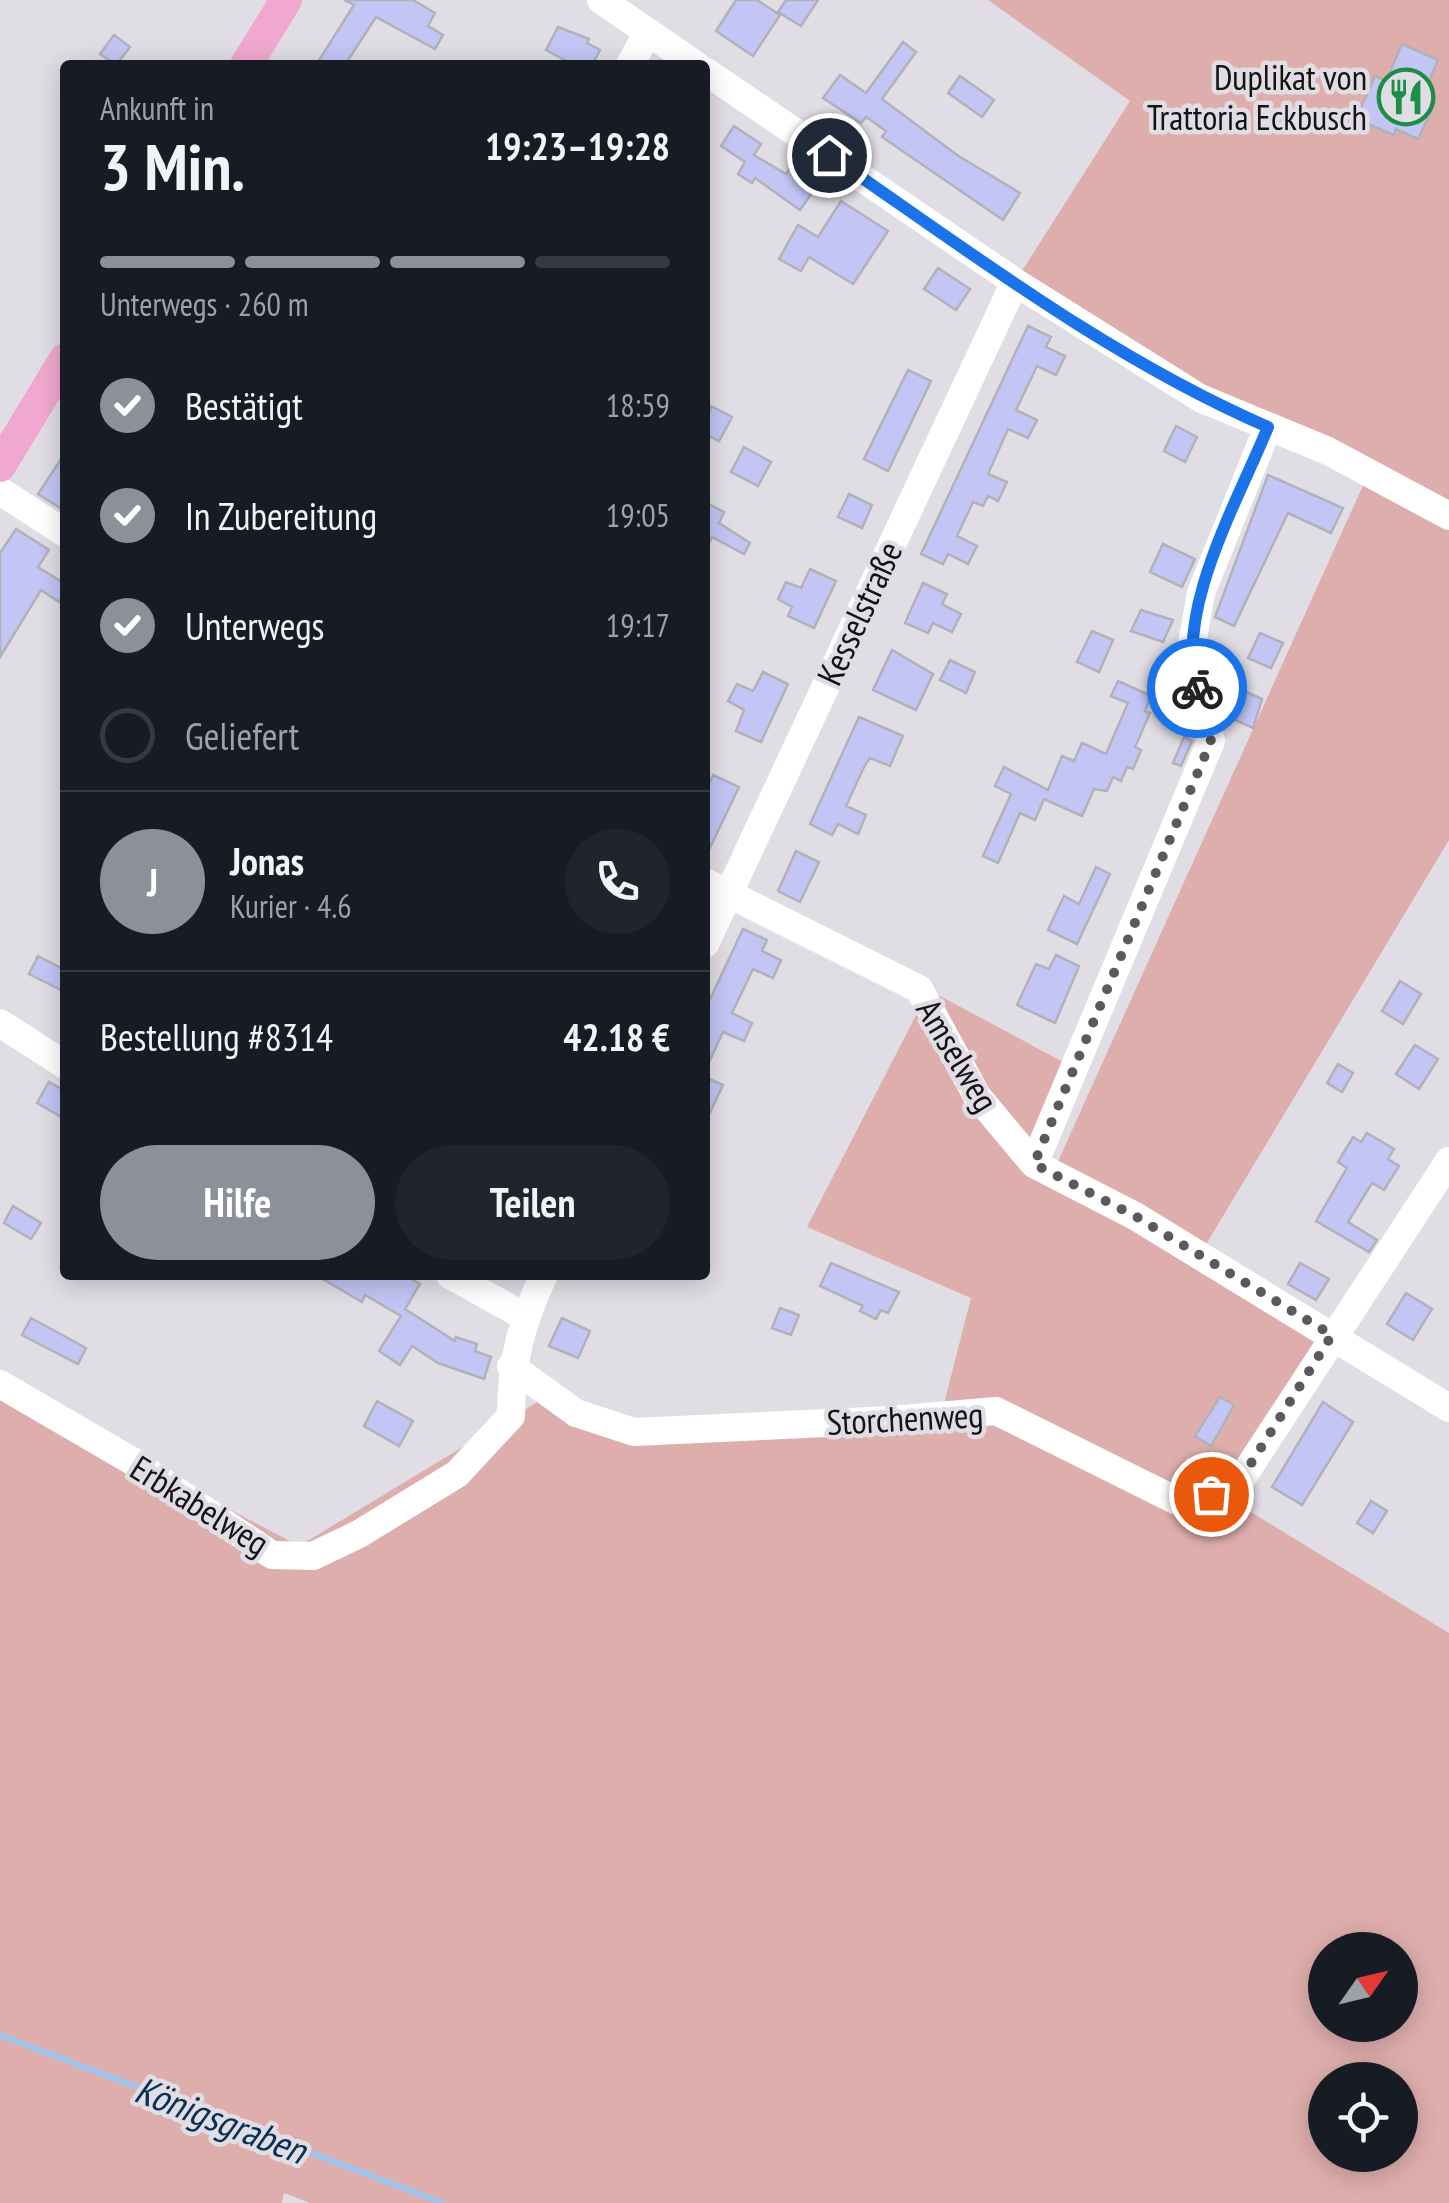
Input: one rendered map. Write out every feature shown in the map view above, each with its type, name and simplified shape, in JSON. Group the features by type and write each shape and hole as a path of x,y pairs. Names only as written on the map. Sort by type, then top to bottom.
{"main road":[{"path":"249,60 286,0"},
{"path":"0,466 60,367"}],"street":[{"path":"601,0 689,60"},
{"path":"633,60 648,32"},
{"path":"710,74 1015,282 1200,398 1328,451 1449,516"},
{"name":"Kesselstraße","path":"710,921 717,888 1015,282"},
{"path":"1034,1164 1211,741 1189,661 1201,592 1268,427"},
{"path":"0,490 60,530"},
{"name":"Amselweg","path":"717,888 919,988 976,1096 1034,1164 1135,1216 1449,1408"},
{"path":"0,1023 60,1062"},
{"name":"Storchenweg","path":"511,1366 576,1413 634,1432 996,1411 1177,1501 1238,1484 1449,1161"},
{"path":"459,1280 524,1316 542,1280"},
{"name":"Erbkabelweg","path":"0,1384 132,1461 272,1555 313,1556 457,1474 511,1416 511,1366 524,1316"}],"shaded area":[{"path":"988,0 1449,0 1449,840 1199,1256 1328,1336 1231,1500 1449,1633 1449,2203 310,2203 284,2193 282,2203 0,2203 0,1388 299,1546 554,1392 643,1442 938,1427 971,1298 807,1227 929,990 1078,1070 1044,1162 1055,1168 1370,470 1268,427 1015,282 1130,101"}],"building":[{"path":"344,0 413,0 435,13 428,26 443,35 435,49 376,17 348,60 319,60 354,5"},
{"path":"736,0 757,0 780,15 753,56 716,31"},
{"path":"786,0 818,0 801,26 778,12"},
{"path":"558,27 589,39 587,43 600,50 595,60 565,60 546,50"},
{"path":"114,35 130,47 120,60 109,60 100,54"},
{"path":"903,42 916,52 882,99 957,155 1020,193 1003,220 882,137 886,131 866,117 861,123 823,98 840,75 866,93"},
{"path":"1402,44 1438,60 1422,97 1435,102 1418,139 1396,129 1394,135 1356,119 1375,76 1386,81"},
{"path":"960,76 994,100 982,117 948,93"},
{"path":"734,126 761,144 754,155 786,174 791,167 817,186 800,210 755,178 752,183 738,174 745,162 721,146"},
{"path":"841,201 888,231 853,284 809,257 801,271 779,259 798,225 818,237"},
{"path":"938,268 970,289 956,310 924,289"},
{"path":"1028,326 1051,337 1046,347 1065,356 1056,375 1037,366 1016,410 1037,420 1028,438 1008,429 988,474 1007,482 998,501 988,496 983,506 973,502 957,536 977,546 968,564 948,554 943,564 921,554"},
{"path":"908,370 931,381 888,471 864,459"},
{"path":"711,406 732,417 719,441 710,436"},
{"path":"1176,426 1197,437 1185,462 1164,451"},
{"path":"744,447 771,462 758,486 731,472"},
{"path":"60,461 60,508 38,494"},
{"path":"1268,475 1343,508 1331,533 1288,513 1234,626 1215,617"},
{"path":"849,494 872,505 862,528 838,517"},
{"path":"710,505 724,512 719,523 750,543 744,554 712,537 710,541"},
{"path":"16,529 49,550 38,567 60,581 60,600 41,590 0,657 0,553"},
{"path":"1163,544 1195,559 1182,587 1150,572"},
{"path":"810,569 836,581 814,628 788,616 792,607 778,599 786,582 801,588"},
{"path":"923,583 947,594 942,604 961,614 952,632 933,623 928,633 905,623"},
{"path":"1141,610 1173,620 1163,642 1131,631"},
{"path":"1092,631 1113,640 1099,672 1077,662"},
{"path":"1260,633 1283,643 1271,668 1248,658"},
{"path":"892,650 933,674 916,710 873,690"},
{"path":"950,660 975,672 966,693 940,680"},
{"path":"763,672 788,684 761,742 736,731 744,710 728,701 737,684 753,691"},
{"path":"1118,681 1151,696 1145,711 1150,713 1135,747 1141,750 1133,769 1127,767 1121,781 1113,777 1107,791 1094,789 1082,816 1044,799 1035,820 1020,813 998,863 983,856 1011,794 995,786 1004,767 1048,790 1062,756 1074,761 1082,743 1106,754 1128,703 1111,696"},
{"path":"1235,687 1262,699 1253,728 1222,714"},
{"path":"859,717 903,736 890,766 870,758 846,806 866,815 858,834 838,824 832,835 810,824"},
{"path":"1184,737 1192,741 1181,766 1173,763"},
{"path":"713,775 739,787 710,848"},
{"path":"796,851 819,862 800,902 778,891"},
{"path":"1096,867 1110,874 1077,944 1048,930 1064,896 1079,904"},
{"path":"743,929 767,940 762,951 781,960 773,978 753,969 732,1013 752,1023 744,1041 723,1032 710,1060 710,999"},
{"path":"1056,955 1079,966 1055,1023 1017,1005 1036,964 1049,969"},
{"path":"38,956 60,967 60,990 29,974"},
{"path":"1400,981 1421,994 1403,1024 1382,1011"},
{"path":"1415,1045 1438,1059 1419,1089 1396,1074"},
{"path":"1338,1064 1353,1073 1342,1092 1327,1083"},
{"path":"710,1079 723,1085 710,1112"},
{"path":"49,1082 60,1088 60,1116 37,1103"},
{"path":"1367,1133 1394,1149 1388,1159 1399,1166 1384,1190 1372,1183 1348,1222 1377,1240 1369,1252 1316,1221 1347,1168 1338,1162 1353,1137 1361,1142"},
{"path":"13,1206 41,1223 31,1239 4,1223"},
{"path":"831,1263 899,1292 888,1313 881,1310 876,1319 860,1311 863,1306 820,1286"},
{"path":"1300,1263 1329,1279 1316,1300 1288,1284"},
{"path":"325,1280 413,1280 420,1284 405,1309 455,1341 456,1337 477,1344 475,1351 491,1357 484,1379 438,1363 412,1346 400,1365 379,1351 401,1316 365,1295 362,1302"},
{"path":"1406,1293 1432,1309 1413,1340 1387,1324"},
{"path":"780,1308 799,1315 791,1335 772,1328"},
{"path":"31,1318 86,1348 78,1364 22,1335"},
{"path":"562,1318 590,1331 578,1358 549,1346"},
{"path":"1220,1397 1234,1405 1211,1446 1195,1436"},
{"path":"377,1401 413,1421 399,1446 364,1426"},
{"path":"1323,1402 1353,1422 1302,1505 1272,1487"},
{"path":"1371,1501 1387,1511 1373,1533 1357,1523"}],"waterway":[{"name":"Königsgraben","path":"0,2035 443,2203"}],"way so far":[{"path":"1197,688 1211,741 1034,1164 1135,1216 1332,1335 1238,1484 1211,1494"}],"place":[{"name":"Duplikat von Trattoria Eckbusch","path":"1406,97"}],"route":[{"path":"829,155 1015,282 1200,398 1268,427 1201,592 1189,661 1197,688"}]}
